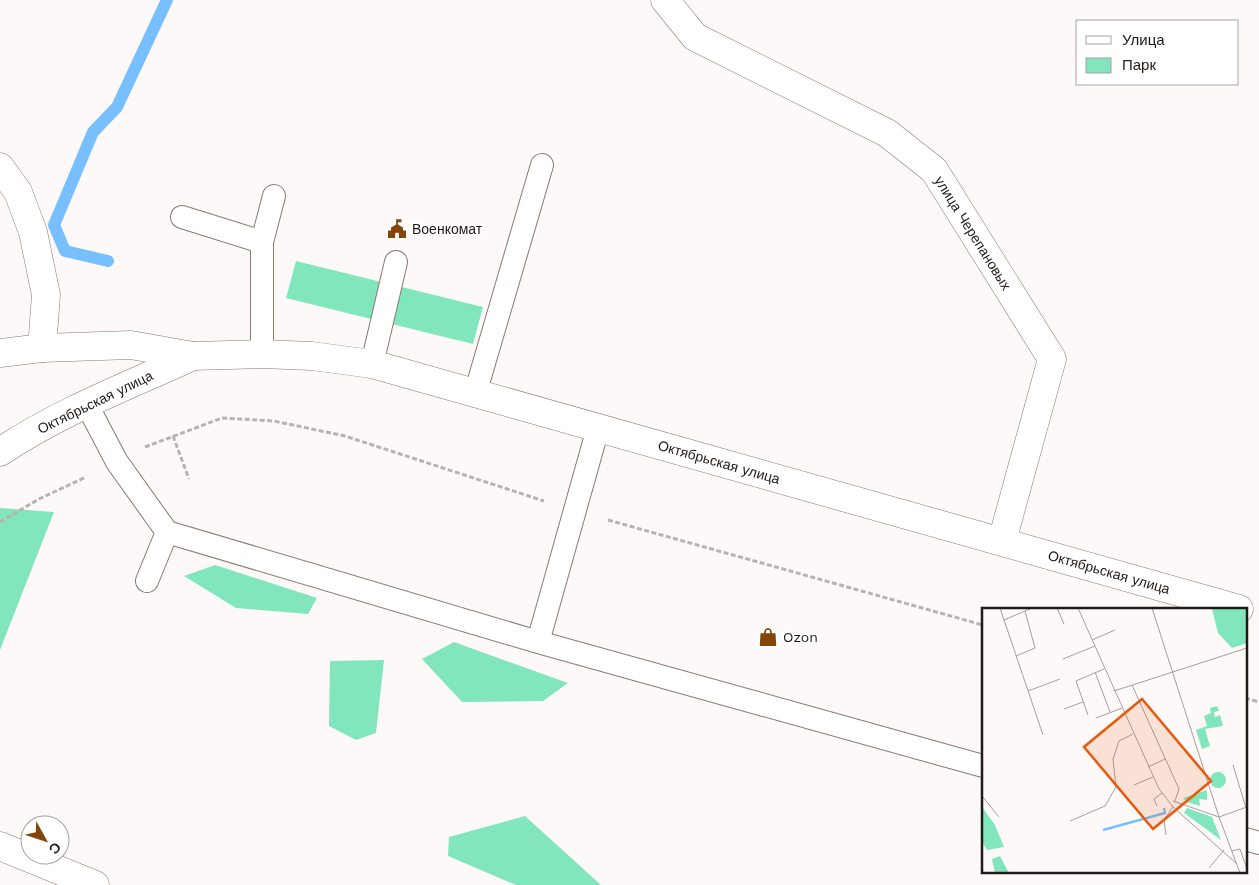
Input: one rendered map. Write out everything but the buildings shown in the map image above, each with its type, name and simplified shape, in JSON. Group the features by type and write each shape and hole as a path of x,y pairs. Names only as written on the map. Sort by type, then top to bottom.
{"street":[{"name":"улица Черепановых","path":"664,0 695,37 887,133 934,170 1052,359 1002,541"},
{"path":"0,167 18,192 34,232 46,295 42,348"},
{"name":"Октябрьская улица","path":"0,354 42,348 130,345 193,356 262,354 312,356 372,364 1235,608"},
{"name":"Октябрьская улица","path":"0,452 23,437 87,405 193,356"},
{"path":"1246,611 1259,615"},
{"path":"0,846 95,885"}],"lane":[{"path":"475,394 542,164"},
{"path":"262,354 262,242 274,196"},
{"path":"182,217 262,242"},
{"path":"372,364 396,262"},
{"path":"87,405 117,462 168,532 538,642 982,766"},
{"path":"538,642 598,428"},
{"path":"147,581 168,532"},
{"path":"1246,840 1259,843"}],"path":[{"path":"173,436 189,479"},
{"path":"0,522 39,499 151,444"},
{"path":"1246,698 1259,702"}],"green space":[{"path":"296,261 483,307 473,344 286,298"},
{"path":"0,508 54,512 0,650"},
{"path":"215,565 317,598 308,614 236,608 184,576"},
{"path":"454,642 568,683 543,701 462,702 422,659"},
{"path":"384,660 376,733 356,740 329,726 330,661"},
{"path":"525,816 601,885 516,885 448,856 449,837"}],"waterway":[{"path":"108,261 65,251 54,225 93,132 117,107 167,0"}],"place":[{"name":"Военкомат","path":"397,229"},
{"name":"Ozon","path":"768,637"}]}
